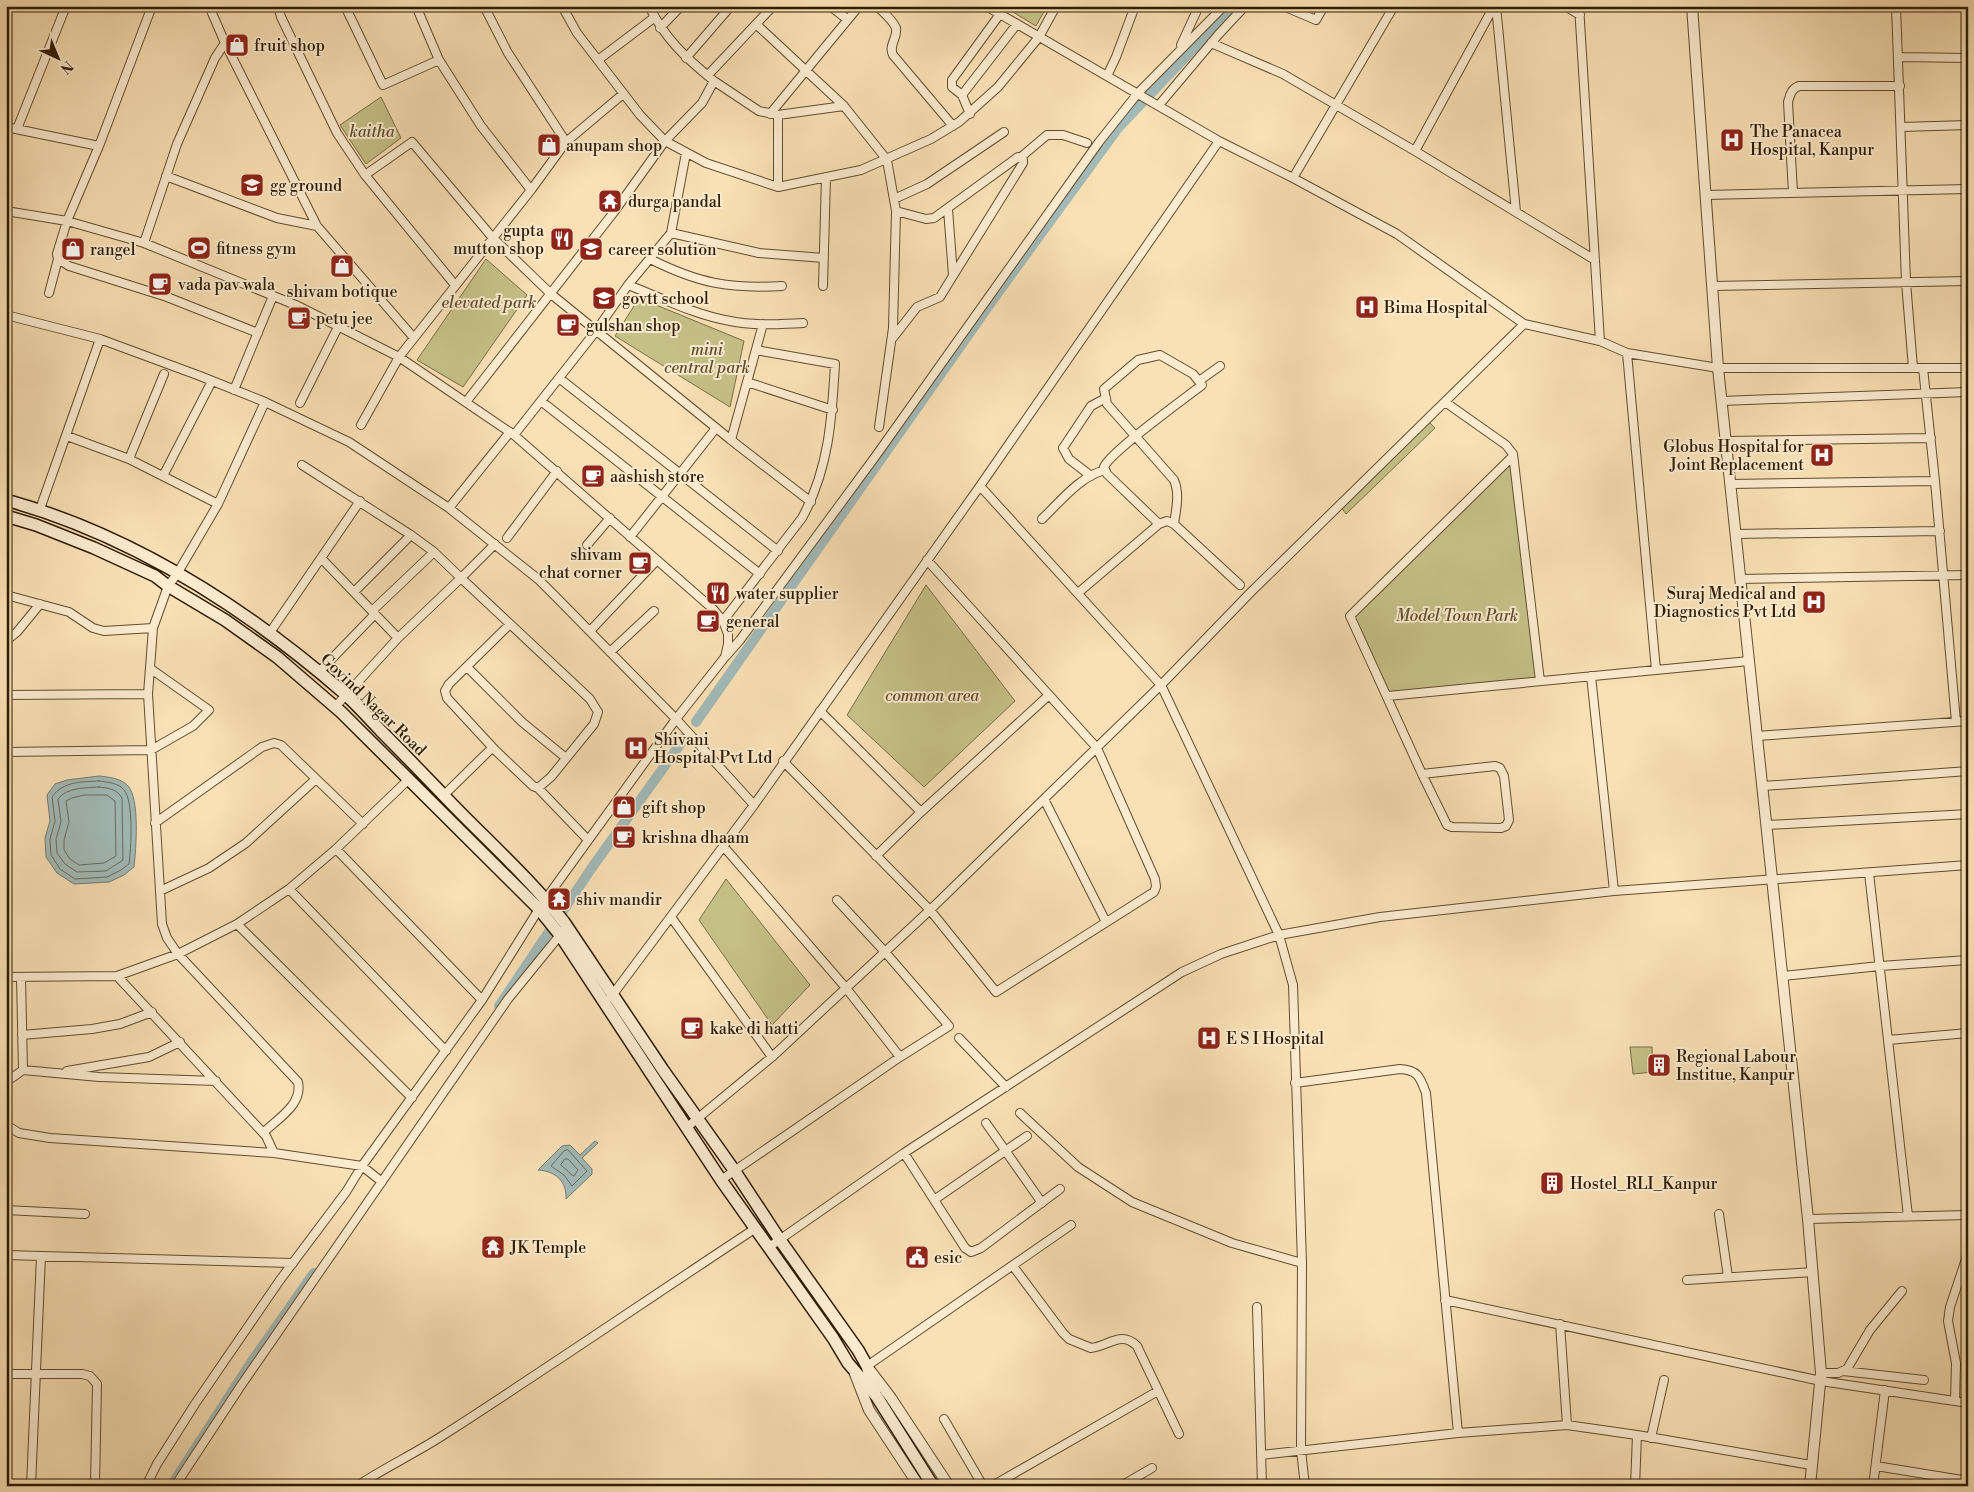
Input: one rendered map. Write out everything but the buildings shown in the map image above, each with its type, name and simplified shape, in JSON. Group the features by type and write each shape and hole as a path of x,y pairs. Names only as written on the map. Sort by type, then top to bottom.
{"main road":[{"name":"Govind Nagar Road","path":"6,500 40,509 98,532 162,564 234,608 287,645 346,695 444,795 546,906 546,919 558,933 721,1180 853,1369 877,1397"},
{"name":"Govind Nagar Road","path":"6,516 36,525 94,548 155,576 168,586 225,620 277,657 335,707 409,780 546,906"},
{"path":"546,906 564,922 867,1366 877,1397 933,1486"}],"street":[{"path":"17,129 66,6"},
{"path":"49,293 58,259 57,254 67,221 99,146 152,6"},
{"path":"209,6 225,44 317,226 414,338"},
{"path":"278,6 281,17 336,133 365,175 455,285"},
{"path":"345,6 383,85 439,60"},
{"path":"416,6 439,60 481,126 530,190"},
{"path":"484,6 523,79 566,142"},
{"path":"562,6 577,33 623,94 665,141 706,163 778,187 861,170 931,139 953,126 970,114 998,87 1039,37 1056,6"},
{"path":"649,6 660,28 686,58 754,108 774,115 844,106"},
{"path":"660,28 680,6"},
{"path":"686,58 731,6"},
{"path":"466,402 614,212 665,141 702,103 711,78 773,6"},
{"path":"830,6 847,19"},
{"path":"778,187 774,115 805,69 859,6"},
{"path":"877,6 895,27 896,35 891,47 893,55 953,126"},
{"path":"986,6 1219,141 1397,234 1524,324 1600,342 1627,353 1718,368 1968,368"},
{"path":"1107,76 1135,6"},
{"path":"1175,54 1186,36 1199,6"},
{"path":"146,1486 157,1464 195,1404 293,1263 346,1192 362,1166 482,1000 588,840 676,719 746,633 853,488 1089,155 1175,54 1224,6"},
{"path":"1159,105 1245,6"},
{"path":"1283,6 1316,20 1324,6"},
{"path":"1293,178 1394,6"},
{"path":"1415,151 1495,6"},
{"path":"1495,6 1516,212"},
{"path":"1565,6 1579,10 1600,342"},
{"path":"1692,6 1721,402 1758,736 1813,1272 1821,1377 1810,1486"},
{"path":"1896,6 1906,282 1912,368"},
{"path":"970,114 962,95 952,86 952,80 1000,14"},
{"path":"598,60 655,18"},
{"path":"962,95 1016,24"},
{"path":"757,25 844,106 887,160 896,211 891,340 879,427"},
{"path":"1211,43 1284,74 1596,260"},
{"path":"144,243 177,144 215,58 225,44"},
{"path":"1898,57 1968,58"},
{"path":"1793,193 1788,102 1790,93 1794,88 1799,86 1900,86"},
{"path":"361,425 399,357 566,142 623,94"},
{"path":"1901,126 1968,125"},
{"path":"6,127 99,146"},
{"path":"894,199 928,184 1004,132"},
{"path":"896,211 926,220 934,218 1021,157 1047,135 1063,135 1087,143"},
{"path":"603,1003 614,996 670,917 724,847 980,486 1219,141"},
{"path":"365,175 412,142 492,237 551,294 810,502"},
{"path":"449,508 541,401 596,331 628,285 671,233 686,153"},
{"path":"891,340 917,307 940,297 1023,163 1021,157"},
{"path":"166,176 277,218 317,226"},
{"path":"824,286 826,177"},
{"path":"1706,195 1968,189"},
{"path":"948,209 953,275"},
{"path":"6,211 67,221 144,243 298,306 399,357 512,433 713,609 723,621 728,634 725,657"},
{"path":"671,233 759,252 824,258"},
{"path":"650,258 698,280 740,287 782,286"},
{"path":"58,259 69,266 167,297 258,333"},
{"path":"1712,286 1968,281"},
{"path":"628,285 706,316 731,322 763,324 803,323"},
{"path":"234,390 273,296"},
{"path":"6,315 100,339 265,402 349,442 449,508 538,579 676,719 754,805"},
{"path":"731,440 763,324"},
{"path":"686,1128 772,1057 930,910 1161,685 1251,592 1524,324"},
{"path":"300,403 338,327"},
{"path":"40,509 100,339"},
{"path":"723,621 802,518 810,502 830,435 835,364 756,350"},
{"path":"1627,353 1656,670"},
{"path":"1105,470 1107,461 1136,438 1202,385 1193,374 1160,355 1138,360 1104,389 1107,404 1136,438 1174,480 1177,487 1174,524"},
{"path":"1199,381 1220,366"},
{"path":"1923,368 1940,531 1956,722"},
{"path":"130,459 164,374"},
{"path":"559,378 778,551"},
{"path":"163,476 212,381"},
{"path":"747,382 833,410"},
{"path":"1721,402 1968,392"},
{"path":"1090,476 1069,459 1063,448 1091,406 1106,398"},
{"path":"541,401 760,574"},
{"path":"263,1132 294,1104 299,1094 298,1082 178,954 167,938 162,924 148,694 153,628 168,586 218,504 265,402"},
{"path":"1445,402 1497,438 1513,454 1540,681"},
{"path":"630,536 716,428"},
{"path":"67,436 130,459 218,504"},
{"path":"1726,441 1931,438"},
{"path":"1422,774 1495,766 1500,768 1504,776 1509,820 1506,826 1501,828 1452,827 1447,825 1422,774 1350,616 1513,454"},
{"path":"302,465 360,501 434,552 595,704 598,712 594,724 551,777 538,788"},
{"path":"1042,519 1090,476 1105,470"},
{"path":"1105,470 1158,524"},
{"path":"507,538 557,471"},
{"path":"1730,484 1935,481"},
{"path":"980,486 1161,685 1279,935 1292,985 1302,1263 1301,1450 1305,1486"},
{"path":"269,634 360,501"},
{"path":"587,545 610,518"},
{"path":"1078,593 1158,524 1167,521 1174,524 1240,585"},
{"path":"1736,534 1940,531"},
{"path":"354,592 411,535"},
{"path":"335,707 398,638 495,544"},
{"path":"318,672 434,552"},
{"path":"321,558 398,638"},
{"path":"590,631 657,560"},
{"path":"783,762 930,910 996,992 1154,892 1156,887 1155,878 1097,748 927,560"},
{"path":"1740,579 1968,575"},
{"path":"6,595 69,612 93,628 104,631 153,628"},
{"path":"6,641 17,632 40,604"},
{"path":"610,652 654,610"},
{"path":"510,624 449,684 445,691 447,698 492,748 522,777 538,788 588,840"},
{"path":"1388,696 1749,661"},
{"path":"467,667 522,722 566,758"},
{"path":"6,752 151,750 193,726 209,710 151,669"},
{"path":"1591,676 1614,892"},
{"path":"6,695 148,694"},
{"path":"876,856 1049,694"},
{"path":"820,711 921,812"},
{"path":"1758,736 1968,721"},
{"path":"155,823 262,746 274,743 281,745 363,824"},
{"path":"444,795 492,748"},
{"path":"1763,786 1968,771"},
{"path":"160,891 209,868 246,843 316,779"},
{"path":"6,977 116,976 178,954 237,924 289,889 336,849 409,780"},
{"path":"1044,799 1106,922"},
{"path":"1767,825 1968,814"},
{"path":"724,847 846,988 900,1057"},
{"path":"336,849 482,1000"},
{"path":"769,1247 904,1153 1182,972 1221,954 1279,935 1380,917 1614,892 1968,865"},
{"path":"1869,873 1908,1216"},
{"path":"289,889 446,1051"},
{"path":"721,1180 948,1026 885,952 837,900"},
{"path":"670,917 772,1057"},
{"path":"237,924 412,1098"},
{"path":"175,1486 240,1387 516,987 558,933"},
{"path":"1783,976 1880,966 1968,960"},
{"path":"116,976 152,1012 263,1132 274,1152"},
{"path":"20,977 23,1070"},
{"path":"22,1035 92,1029 120,1024 152,1012"},
{"path":"1888,1040 1968,1033"},
{"path":"959,1038 1006,1087"},
{"path":"59,1073 149,1057 180,1042"},
{"path":"1295,1083 1400,1069 1410,1069 1417,1074 1426,1094 1458,1433"},
{"path":"6,1082 23,1070 100,1077 216,1081"},
{"path":"1020,1114 1078,1166 1132,1202 1232,1243 1302,1263"},
{"path":"986,1123 1042,1203"},
{"path":"6,1125 19,1132 50,1138 274,1152 362,1166 382,1182"},
{"path":"934,1200 1027,1136"},
{"path":"904,1153 964,1248 971,1252 981,1248 1060,1189"},
{"path":"6,1210 85,1214"},
{"path":"1719,1214 1728,1277"},
{"path":"1808,1219 1968,1215"},
{"path":"949,1486 892,1398 867,1366 1072,1226"},
{"path":"357,1486 456,1427 756,1228"},
{"path":"1955,1401 1956,1363 1948,1321 1950,1307 1968,1253"},
{"path":"6,1255 293,1263"},
{"path":"31,1486 40,1256"},
{"path":"1013,1266 1069,1339 1091,1348 1121,1339 1130,1340 1137,1346 1179,1434"},
{"path":"1687,1280 1813,1272"},
{"path":"1843,1371 1849,1366 1870,1330 1902,1291"},
{"path":"1445,1300 1886,1390 1968,1403"},
{"path":"1257,1307 1262,1486"},
{"path":"1560,1324 1567,1425"},
{"path":"853,1369 869,1410 919,1486"},
{"path":"1821,1377 1843,1371 1924,1380"},
{"path":"6,1374 82,1374 90,1376 97,1384 95,1486"},
{"path":"1651,1438 1664,1380"},
{"path":"1873,1486 1886,1390"},
{"path":"992,1486 1158,1391"},
{"path":"944,1419 983,1486"},
{"path":"1261,1455 1458,1433 1567,1425 1811,1465"},
{"path":"1635,1486 1637,1435"},
{"path":"1876,1466 1968,1481"},
{"path":"1121,1486 1152,1468"}],"green space":[{"path":"1003,6 1047,6 1036,26"},
{"name":"kaitha","path":"381,97 401,138 366,164 340,125"},
{"name":"elevated park","path":"486,259 527,295 463,387 417,360"},
{"name":"mini central park","path":"639,298 744,341 730,407 615,336"},
{"path":"1429,422 1435,428 1346,514 1341,507"},
{"name":"Model Town Park","path":"1512,457 1540,681 1388,696 1350,616"},
{"name":"common area","path":"926,585 1015,701 924,787 847,715"},
{"path":"726,879 810,985 772,1025 699,920"},
{"path":"1630,1047 1652,1047 1653,1072 1633,1074"}],"water":[{"path":"99,776 122,781 132,792 136,813 134,867 124,875 109,882 74,884 57,873 46,857 45,838 50,821 47,795 55,784 67,780"},
{"path":"595,1141 598,1143 582,1158 592,1169 592,1174 566,1199 564,1187 559,1178 550,1172 538,1170 562,1146 570,1145 580,1155"}],"waterway":[{"path":"696,722 997,294 1118,128 1234,6"},
{"path":"499,1006 591,869 686,736"},
{"path":"171,1486 252,1361 314,1273"}],"place":[{"name":"fruit shop","path":"237,45"},
{"name":"The Panacea Hospital, Kanpur","path":"1732,140"},
{"name":"anupam shop","path":"549,145"},
{"name":"gg ground","path":"252,185"},
{"name":"durga pandal","path":"610,201"},
{"name":"gupta mutton shop","path":"562,239"},
{"name":"fitness gym","path":"199,248"},
{"name":"rangel","path":"73,249"},
{"name":"career solution","path":"591,249"},
{"name":"shivam botique","path":"342,266"},
{"name":"vada pav wala","path":"160,284"},
{"name":"govtt school","path":"604,298"},
{"name":"Bima Hospital","path":"1367,307"},
{"name":"petu jee","path":"299,318"},
{"name":"gulshan shop","path":"568,325"},
{"name":"Globus Hospital for Joint Replacement","path":"1822,455"},
{"name":"aashish store","path":"593,476"},
{"name":"shivam chat corner","path":"640,563"},
{"name":"water supplier","path":"718,593"},
{"name":"Suraj Medical and Diagnostics Pvt Ltd","path":"1814,602"},
{"name":"general","path":"708,621"},
{"name":"Shivani Hospital Pvt Ltd","path":"636,748"},
{"name":"gift shop","path":"624,807"},
{"name":"krishna dhaam","path":"624,837"},
{"name":"shiv mandir","path":"559,899"},
{"name":"kake di hatti","path":"692,1028"},
{"name":"E S I Hospital","path":"1209,1038"},
{"name":"Regional Labour Institue, Kanpur","path":"1659,1065"},
{"name":"Hostel_RLI_Kanpur","path":"1552,1183"},
{"name":"JK Temple","path":"493,1247"},
{"name":"esic","path":"917,1257"}]}
